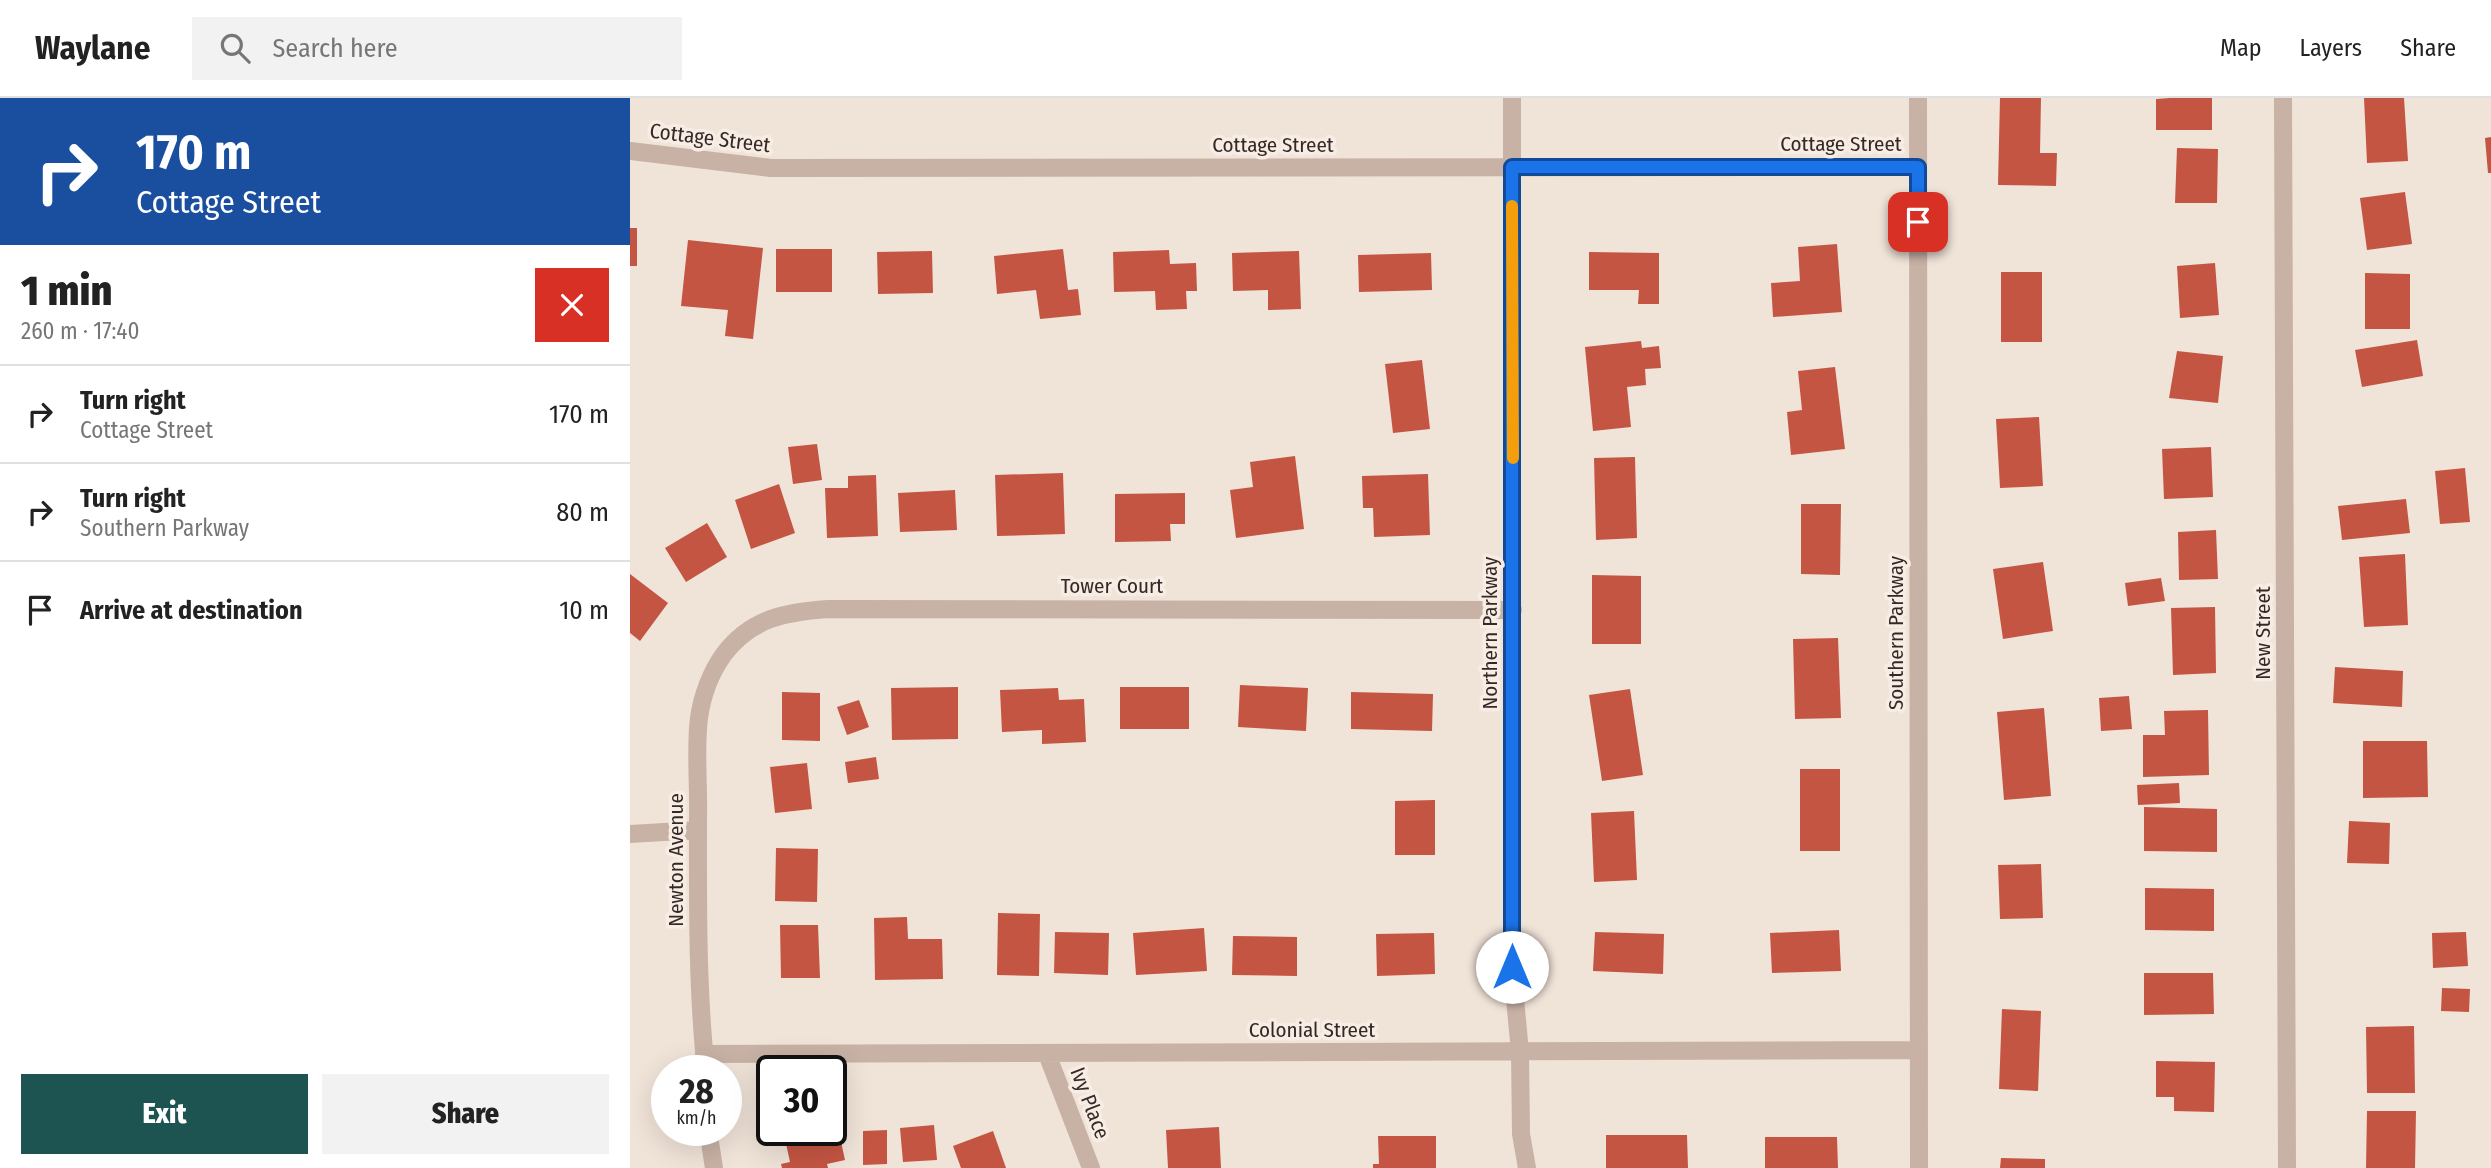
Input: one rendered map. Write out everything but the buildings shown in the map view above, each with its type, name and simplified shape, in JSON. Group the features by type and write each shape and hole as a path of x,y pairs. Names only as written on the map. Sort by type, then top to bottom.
{"street":[{"name":"Northern Parkway","path":"1512,98 1512,967 1520,1052 1521,1134 1527,1168"},
{"name":"Southern Parkway","path":"1918,98 1919,1168"},
{"name":"New Street","path":"2283,98 2287,1168"},
{"name":"Cottage Street","path":"630,151 771,168 1918,167"},
{"name":"Tower Court","path":"724,654 740,636 765,620 792,612 828,609 1513,610"},
{"name":"Newton Avenue","path":"704,1055 698,962 699,719 710,678 724,654"},
{"path":"630,834 698,830"},
{"name":"Colonial Street","path":"742,1062 1047,1054 1919,1050"},
{"name":"Ivy Place","path":"1047,1054 1091,1168"},
{"path":"711,1146 714,1168"}],"slow traffic":[{"path":"1512,206 1513,458"}],"route":[{"path":"1512,967 1512,167 1918,167 1918,222"}]}
